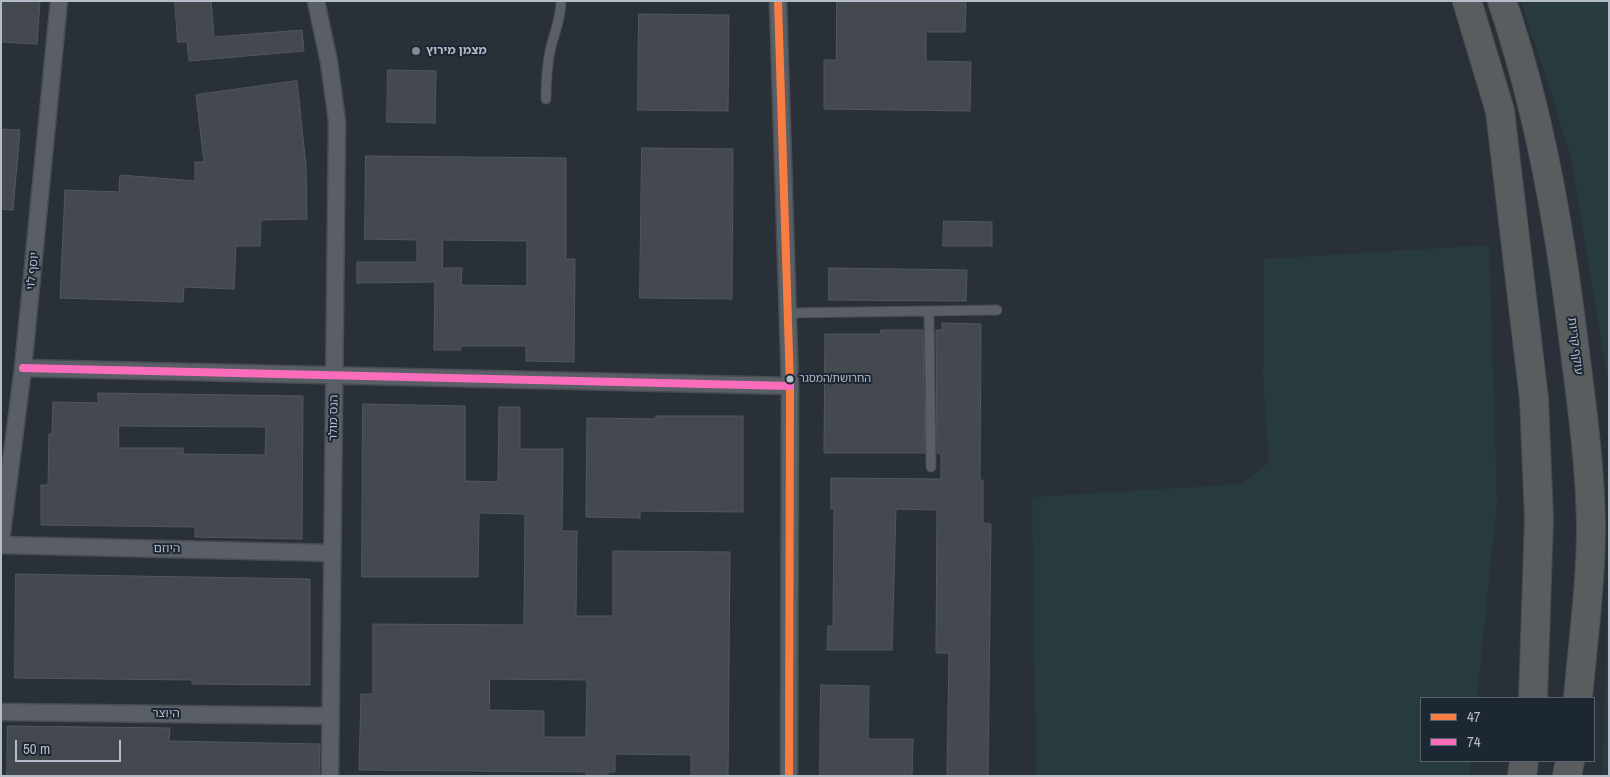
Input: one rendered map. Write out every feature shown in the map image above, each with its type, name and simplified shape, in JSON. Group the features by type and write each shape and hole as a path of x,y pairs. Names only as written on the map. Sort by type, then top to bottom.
{"highway":[{"path":"1467,1 1500,111 1533,390 1540,519 1532,697"},
{"name":"עוקף קריות","path":"1502,1 1517,46 1543,150 1564,263 1585,422 1590,525 1587,599 1578,697"},
{"path":"1522,776 1524,762"},
{"path":"1568,776 1570,762"}],"street":[{"name":"יוסף לוי","path":"1,540 23,368 59,1"},
{"name":"הנס מולר","path":"316,1 329,62 337,121 330,776"},
{"path":"778,1 790,386 789,776"},
{"path":"23,368 790,386"},
{"name":"היוזם","path":"1,545 332,553"},
{"name":"היוצר","path":"1,712 330,716"}],"lane":[{"path":"546,99 546,78 550,50 561,18 561,1"},
{"path":"788,313 996,310"},
{"path":"929,311 931,467"}],"green space":[{"path":"1521,1 1609,1 1609,389 1571,157"},
{"path":"1489,245 1497,501 1477,697 1420,697 1420,762 1470,762 1469,776 1036,776 1032,497 1242,484 1269,462 1263,377 1264,259"},
{"path":"1609,466 1609,776 1602,776 1607,643"}],"building":[{"path":"1,1 40,1 37,44 1,42"},
{"path":"175,1 211,1 214,37 302,30 304,51 189,61 187,42 178,42"},
{"path":"837,1 966,1 965,32 926,32 926,61 971,62 970,111 824,109 824,60 836,60"},
{"path":"639,14 729,15 728,111 638,110"},
{"path":"388,70 436,71 435,123 387,122"},
{"path":"297,81 306,166 307,219 261,220 260,246 236,246 234,289 184,287 183,302 60,298 65,190 119,192 120,175 195,181 195,162 204,162 196,95"},
{"path":"1,129 20,130 13,210 1,209"},
{"path":"642,148 733,149 732,299 640,298"},
{"path":"366,156 566,158 566,259 575,259 574,362 526,361 526,346 461,346 461,350 434,350 435,282 357,283 357,262 417,262 417,240 365,239","holes":["443,240 527,241 527,286 461,285 462,268 443,268"]},
{"path":"944,221 992,222 992,246 943,246"},
{"path":"829,268 967,270 966,301 829,300"},
{"path":"942,323 981,324 980,480 983,480 983,523 991,524 988,776 947,776 949,653 936,653 937,510 896,509 892,650 827,650 828,626 833,626 834,509 831,509 831,478 941,479 941,453 937,453 936,330 942,330"},
{"path":"881,330 923,330 925,453 824,453 825,334 880,334"},
{"path":"98,393 303,396 302,539 195,537 195,527 41,525 41,485 48,485 49,434 52,434 53,402 98,403","holes":["119,426 266,427 265,455 183,454 183,448 119,448"]},
{"path":"363,404 465,406 465,481 498,482 499,407 520,407 520,449 563,449 562,531 577,531 576,616 613,616 613,551 730,552 728,776 691,776 691,755 615,754 615,772 608,772 608,776 586,776 586,772 359,770 361,694 373,694 373,624 524,625 525,514 479,513 478,577 362,577","holes":["490,679 587,680 586,737 544,737 544,711 490,710"]},
{"path":"656,416 743,416 743,512 640,511 640,518 586,517 587,418 656,419"},
{"path":"16,574 310,579 310,685 192,684 192,680 15,678"},
{"path":"821,685 869,686 868,739 913,739 912,776 820,776"},
{"path":"8,726 170,728 169,741 320,744 319,776 7,776"}],"transit line":[{"name":"47","path":"778,1 790,386 789,776"},
{"name":"74","path":"23,368 790,386"}],"place":[{"name":"מצמן מירוץ","path":"416,51"},
{"name":"החרושת/המסגר","path":"790,379"}]}
